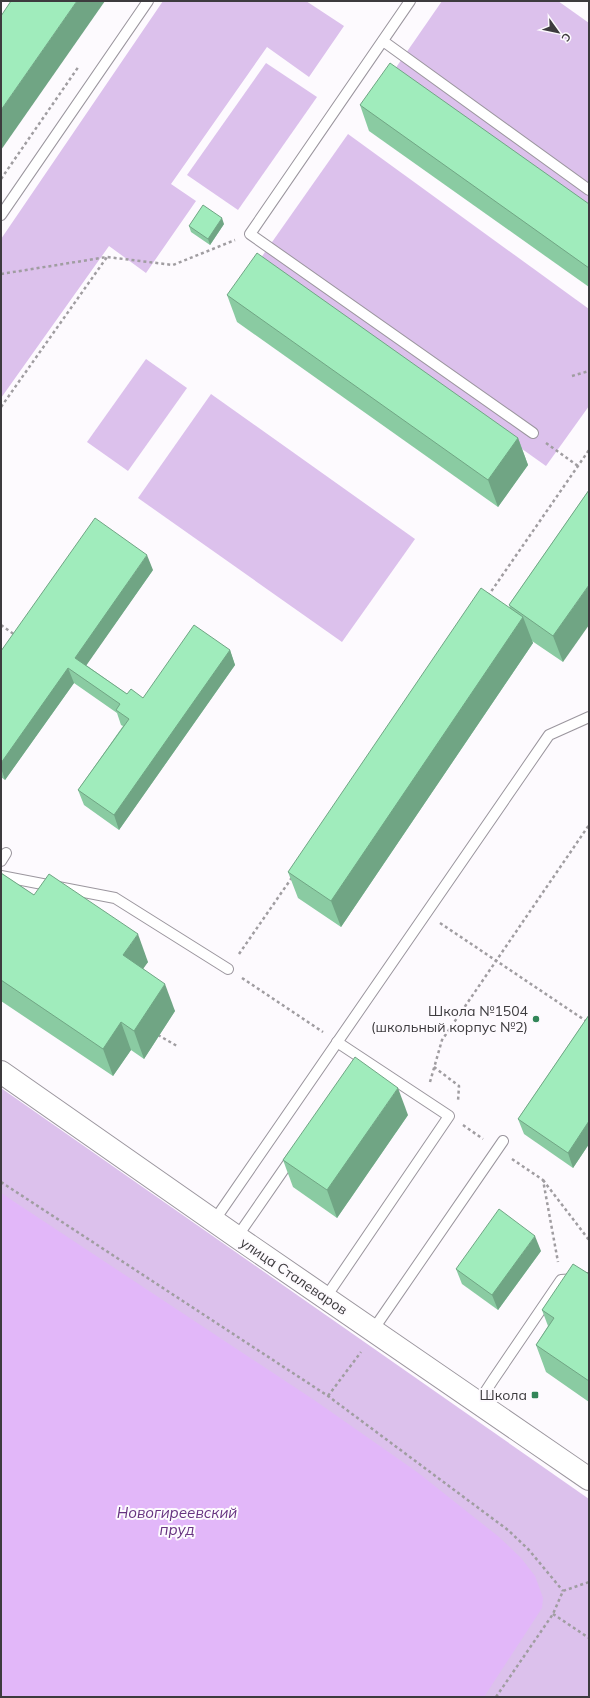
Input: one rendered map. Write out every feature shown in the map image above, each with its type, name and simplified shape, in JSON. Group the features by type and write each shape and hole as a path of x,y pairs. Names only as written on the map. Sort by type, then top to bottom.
{"main road":[{"name":"улица Сталеваров","path":"1,1072 214,1221 589,1479"}],"lane":[{"path":"1,215 148,1"},
{"path":"410,1 250,234 533,433"},
{"path":"383,41 589,190"},
{"path":"214,1221 549,735 589,717"},
{"path":"1,876 115,898 228,969"},
{"path":"326,1297 449,1116 359,1060 337,1042"},
{"path":"373,1330 500,1145"},
{"path":"237,1236 298,1148"},
{"path":"478,1403 492,1380 561,1280 589,1278"}],"path":[{"path":"1,179 80,64"},
{"path":"1,274 107,257 173,265 250,234"},
{"path":"1,407 107,257"},
{"path":"572,376 589,372"},
{"path":"533,433 578,466"},
{"path":"487,597 589,450"},
{"path":"1,625 18,637"},
{"path":"424,1100 442,1040 589,825"},
{"path":"296,871 228,969 337,1042"},
{"path":"426,914 589,1023"},
{"path":"158,1035 177,1046"},
{"path":"434,1067 459,1086 458,1102 449,1116 500,1145 543,1180 589,1240"},
{"path":"543,1180 561,1280"},
{"path":"1,1182 328,1396 508,1530 529,1550 563,1591"},
{"path":"328,1396 361,1352"},
{"path":"496,1697 553,1614 563,1591 589,1582"},
{"path":"553,1614 589,1638"}],"shaded area":[{"path":"163,1 306,1 344,26 309,77 267,47 171,184 196,201 146,273 109,246 1,398 1,239"},
{"path":"442,1 558,1 589,23 589,211 395,69"},
{"path":"266,63 317,97 238,210 187,175"},
{"path":"348,134 589,309 589,406 546,466 258,262"},
{"path":"146,359 187,388 128,471 87,442"},
{"path":"211,394 415,539 342,642 138,498"},
{"name":"Новогиреевский пруд","path":"1,1088 589,1499 589,1697 1,1697"}],"water":[{"name":"Новогиреевский пруд","path":"1,1193 317,1402 417,1472 499,1537 521,1558 535,1576 543,1598 542,1608 484,1697 5,1697 1,1694"}],"building":[{"path":"11,1 77,1 1,110 1,16"},
{"path":"390,63 589,204 589,268 360,105"},
{"path":"203,205 222,218 208,239 189,226"},
{"path":"257,253 518,438 488,480 227,295"},
{"path":"589,490 589,585 553,636 509,605"},
{"path":"95,518 147,555 75,658 127,694 131,689 143,698 194,625 230,650 114,815 78,790 129,719 116,710 120,704 68,668 1,763 1,651"},
{"path":"481,588 523,617 331,901 288,872"},
{"path":"1,873 34,895 49,874 138,934 123,955 165,984 134,1031 121,1022 103,1049 1,980"},
{"path":"589,1015 589,1121 568,1153 518,1119"},
{"path":"355,1057 398,1088 327,1190 283,1160"},
{"path":"499,1209 535,1236 492,1295 456,1269"},
{"path":"573,1264 589,1274 589,1381 536,1345 554,1318 542,1310"}],"place":[{"name":"Школа №1504 (школьный корпус №2)","path":"536,1019"},
{"name":"Школа","path":"535,1395"}]}
